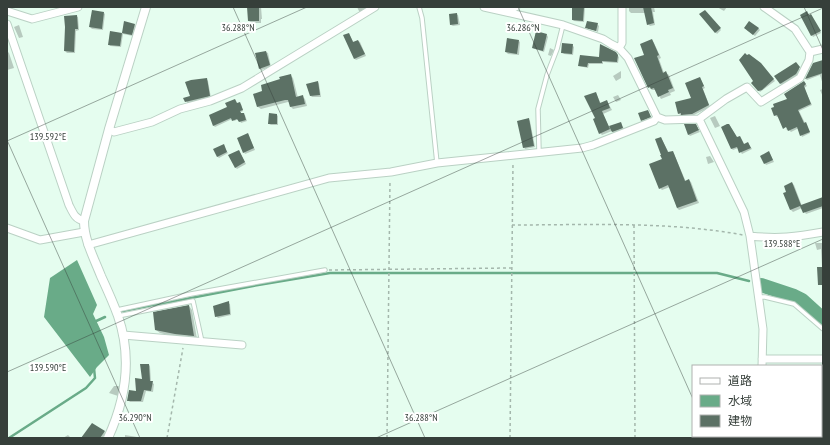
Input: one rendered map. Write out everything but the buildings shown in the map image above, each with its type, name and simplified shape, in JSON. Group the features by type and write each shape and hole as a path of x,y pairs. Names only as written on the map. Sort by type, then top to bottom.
{"street":[{"path":"7,11 32,19 78,7"},
{"path":"108,438 117,420 124,390 127,362 123,335 117,313 88,245 84,232 84,221 109,129 146,7"},
{"path":"109,129 114,132 152,122 180,109 242,88 375,7"},
{"path":"484,7 563,25 603,39 619,48 628,58 657,117 665,120 699,119 726,99 747,87 761,102 800,78 809,60 810,52 795,29 764,7"},
{"path":"503,11 516,7"},
{"path":"619,48 622,43 622,7"},
{"path":"7,24 69,206 74,216 78,220 84,221"},
{"path":"810,52 823,49"},
{"path":"88,245 329,178 391,172 437,164 582,148 654,121 657,117"},
{"path":"699,119 744,212 750,236 763,329 762,362 823,359"},
{"path":"7,228 40,240 84,232"},
{"path":"750,236 770,238 793,237 823,232"},
{"path":"123,335 242,345"}],"lane":[{"path":"419,7 422,18 437,164"},
{"path":"539,152 538,109 563,25"},
{"path":"117,313 192,294 326,270"},
{"path":"758,297 765,297 794,304 823,329"},
{"path":"117,313 193,301 202,342"}],"path":[{"path":"510,438 513,156"},
{"path":"387,438 391,172"},
{"path":"512,225 634,225 718,230 750,236"},
{"path":"634,225 635,438"},
{"path":"326,270 511,268"},
{"path":"167,438 184,340"}],"water":[{"path":"77,260 97,305 93,314 104,337 109,355 97,367 90,377 44,317 50,278"}],"waterway":[{"path":"123,311 330,273 717,273 749,281"},
{"path":"761,285 802,300 823,319"},
{"path":"94,322 105,317"},
{"path":"9,438 86,388 95,378 94,368"}]}
